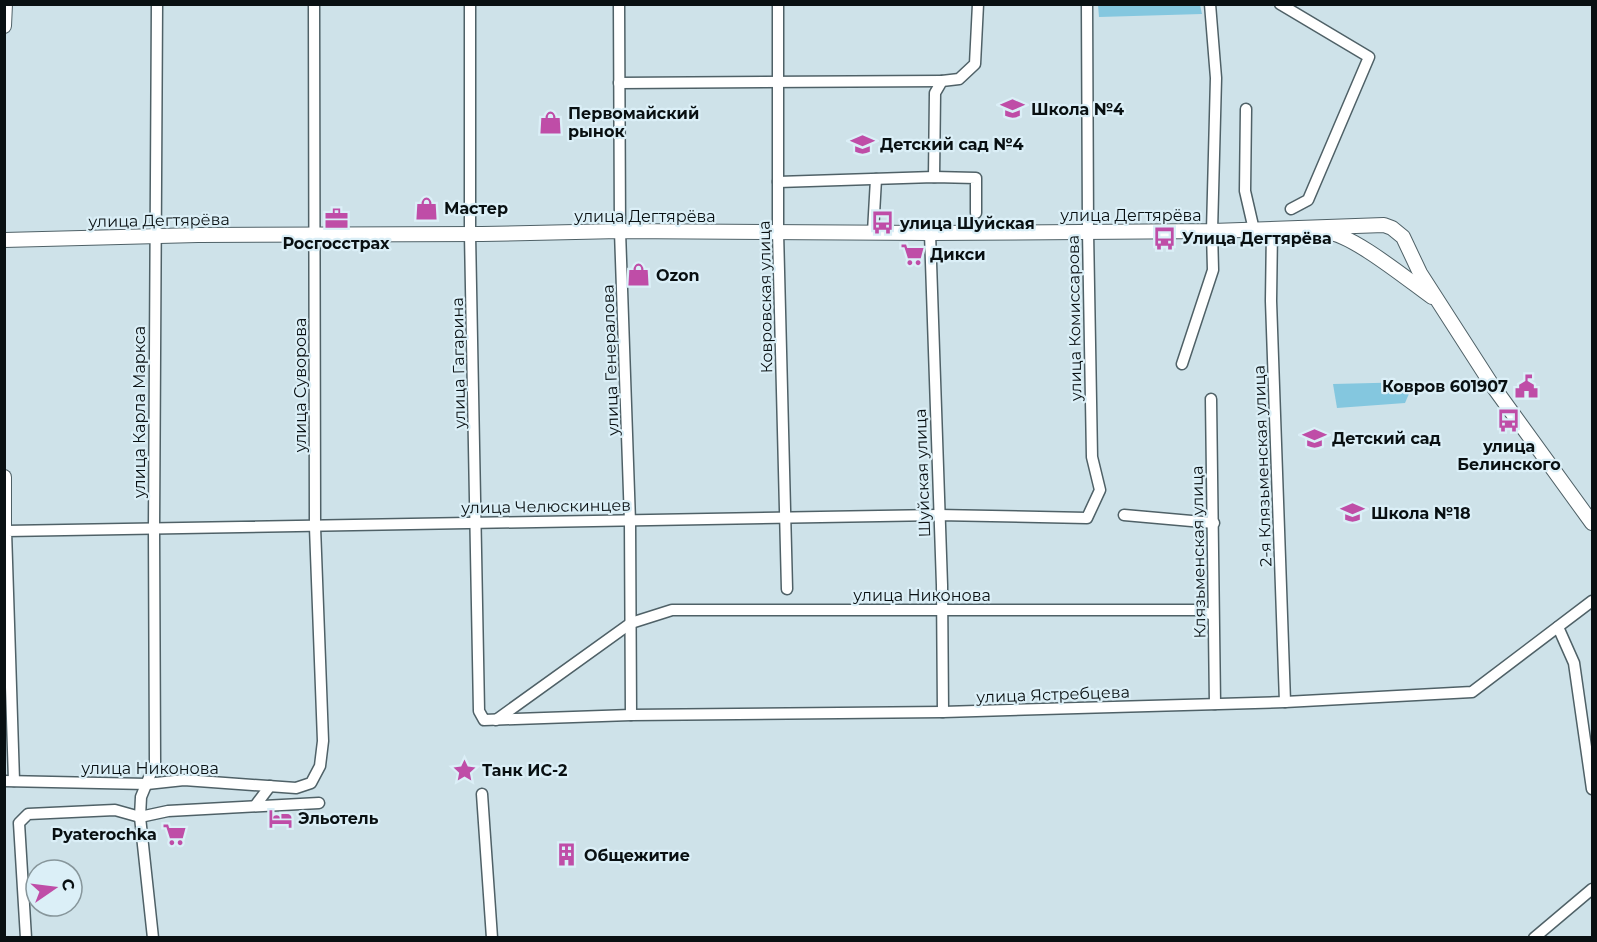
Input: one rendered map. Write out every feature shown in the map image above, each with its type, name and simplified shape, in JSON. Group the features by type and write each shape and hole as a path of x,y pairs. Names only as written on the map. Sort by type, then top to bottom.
{"main road":[{"path":"4,26 5,4"},
{"path":"1372,256 1367,242 1370,232 1384,225"},
{"path":"1278,229 1384,225 1392,228 1405,242 1420,273 1492,385 1593,524"},
{"path":"1278,229 1336,233 1437,300"},
{"name":"улица Дегтярёва","path":"4,240 620,231 930,232 1278,229"},
{"path":"1385,264 1396,262 1402,257 1405,242"},
{"path":"4,477 5,531"}],"street":[{"name":"улица Карла Маркса","path":"153,938 140,817 141,797 155,763 153,530 157,4"},
{"name":"улица Суворова","path":"314,4 315,526 322,712 320,766"},
{"name":"улица Гагарина","path":"470,4 470,234 479,711 490,720"},
{"name":"улица Генералова","path":"619,4 620,231 630,522 631,715"},
{"name":"Ковровская улица","path":"778,4 778,232 787,589"},
{"path":"619,83 959,79 975,64 978,4"},
{"name":"улица Комиссарова","path":"1087,4 1092,457 1100,490 1087,518"},
{"path":"1182,364 1213,270 1216,78 1210,4"},
{"path":"1280,4 1369,57 1308,200 1291,209"},
{"path":"934,177 935,93 942,81"},
{"path":"1246,109 1245,191 1254,230"},
{"path":"778,182 934,177 976,178 975,213"},
{"path":"873,232 876,179"},
{"name":"2-я Клязьменская улица","path":"1278,229 1271,301 1285,702"},
{"name":"Шуйская улица","path":"930,232 943,712"},
{"name":"Клязьменская улица","path":"1211,399 1215,704"},
{"name":"улица Челюскинцев","path":"5,531 938,515 1087,518"},
{"path":"1124,515 1214,523"},
{"path":"5,531 9,781"},
{"name":"улица Ястребцева","path":"490,720 631,715 943,712 1285,702 1472,692 1593,601"},
{"name":"улица Никонова","path":"490,720 631,623 672,610 1198,610 1214,615"},
{"path":"1558,627 1574,663 1589,744 1593,789"},
{"name":"улица Никонова","path":"9,781 147,784 184,780 296,788 311,783 320,766"},
{"path":"255,806 270,786"},
{"path":"482,794 492,938"},
{"path":"26,938 19,823 28,814 115,810 140,817 168,811 319,803"},
{"path":"1534,938 1593,889"}],"shaded area":[{"path":"1098,5 1200,5 1202,14 1099,17"},
{"path":"1414,382 1405,403 1337,408 1333,384"}],"place":[{"name":"Школа №4","path":"1013,109"},
{"name":"Первомайский рынок","path":"550,122"},
{"name":"Детский сад №4","path":"862,144"},
{"name":"Мастер","path":"426,208"},
{"name":"Росгосстрах","path":"336,218"},
{"name":"улица Шуйская","path":"882,223"},
{"name":"Улица Дегтярёва","path":"1164,238"},
{"name":"Дикси","path":"912,254"},
{"name":"Ozon","path":"638,275"},
{"name":"Ковров 601907","path":"1526,386"},
{"name":"улица Белинского","path":"1509,421"},
{"name":"Детский сад","path":"1314,438"},
{"name":"Школа №18","path":"1353,513"},
{"name":"Танк ИС-2","path":"464,770"},
{"name":"Эльотель","path":"280,818"},
{"name":"Pyaterochka","path":"175,834"},
{"name":"Общежитие","path":"566,855"}]}
